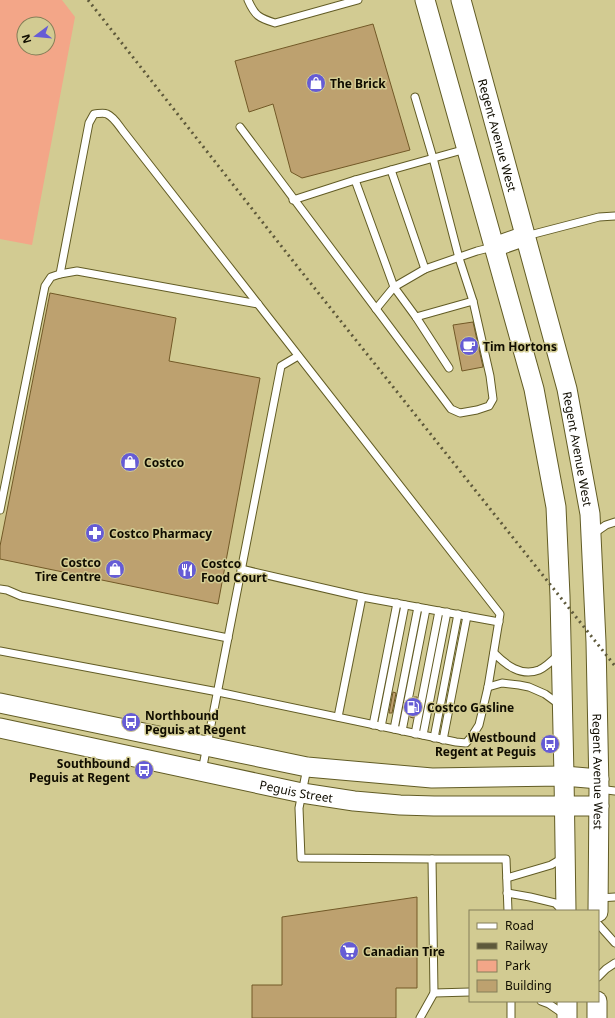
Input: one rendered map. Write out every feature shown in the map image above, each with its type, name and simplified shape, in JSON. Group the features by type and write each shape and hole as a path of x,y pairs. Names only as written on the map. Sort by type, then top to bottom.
{"main road":[{"path":"425,0 534,389 556,507 562,652 565,806 564,910"},
{"name":"Regent Avenue West","path":"461,0 567,389 590,514 603,791 604,902"},
{"path":"494,247 525,236"},
{"name":"Peguis Street","path":"0,703 307,767 432,778 564,776 603,791"},
{"name":"Peguis Street","path":"0,728 302,793 354,801 434,806 565,806 603,791"},
{"path":"597,1002 597,1018"}],"lane":[{"path":"248,0 257,16 275,23 358,0"},
{"path":"240,127 293,200 451,409 460,414 489,406 493,399 490,376 473,301 415,97"},
{"path":"0,651 218,692 443,740 466,743 479,725 488,687 499,622 500,614 114,119 107,114 94,114 89,123 60,274"},
{"path":"293,200 355,180 467,149"},
{"path":"392,170 425,269"},
{"path":"355,180 394,287 416,317 449,368"},
{"path":"525,236 599,217 615,216"},
{"path":"376,309 394,287 425,269 477,251 494,247"},
{"path":"0,510 45,286 51,277 77,271 258,304"},
{"path":"416,317 473,301"},
{"path":"202,771 281,366 298,356"},
{"path":"591,535 606,525 615,522"},
{"path":"242,569 362,597 499,622"},
{"path":"0,589 21,596 228,638"},
{"path":"338,717 362,597"},
{"path":"377,726 397,603"},
{"path":"377,726 405,605"},
{"path":"394,729 418,607"},
{"path":"402,731 426,608"},
{"path":"414,734 439,611"},
{"path":"423,735 447,612"},
{"path":"434,738 458,614"},
{"path":"443,740 467,616"},
{"path":"494,653 504,663 515,669 528,672 540,670 562,652"},
{"path":"488,687 502,683 529,687 545,694 563,707"},
{"path":"307,767 299,808 301,858 506,859 508,910"},
{"path":"507,878 551,866 565,857"},
{"path":"420,1018 434,993 432,859"},
{"path":"508,893 555,903 563,910"},
{"path":"599,925 615,942"},
{"path":"599,976 615,963"},
{"path":"434,993 469,992"},
{"path":"511,1002 511,1018"},
{"path":"544,1002 567,1012"}],"green space":[{"path":"0,0 62,0 75,17 32,245 0,239"}],"building":[{"name":"The Brick","path":"373,24 410,150 302,178 291,172 273,104 249,112 235,61"},
{"name":"Costco","path":"50,293 176,318 169,361 260,378 218,604 0,559 0,546"},
{"name":"Tim Hortons","path":"473,322 483,367 462,371 453,325"},
{"path":"393,692 396,693 392,713 389,713"},
{"path":"414,697 417,697 413,718 410,717"},
{"name":"Canadian Tire","path":"417,897 417,988 396,988 396,1018 252,1018 252,985 282,985 282,917"}],"railway":[{"path":"88,0 615,666"}],"place":[{"name":"The Brick","path":"316,83"},
{"name":"Tim Hortons","path":"469,346"},
{"name":"Costco","path":"130,462"},
{"name":"Costco Pharmacy","path":"95,533"},
{"name":"Costco Tire Centre","path":"115,569"},
{"name":"Costco Food Court","path":"187,570"},
{"name":"Costco Gasline","path":"413,707"},
{"name":"Northbound Peguis at Regent","path":"131,722"},
{"name":"Westbound Regent at Peguis","path":"550,744"},
{"name":"Southbound Peguis at Regent","path":"144,770"},
{"name":"Canadian Tire","path":"349,951"}]}
